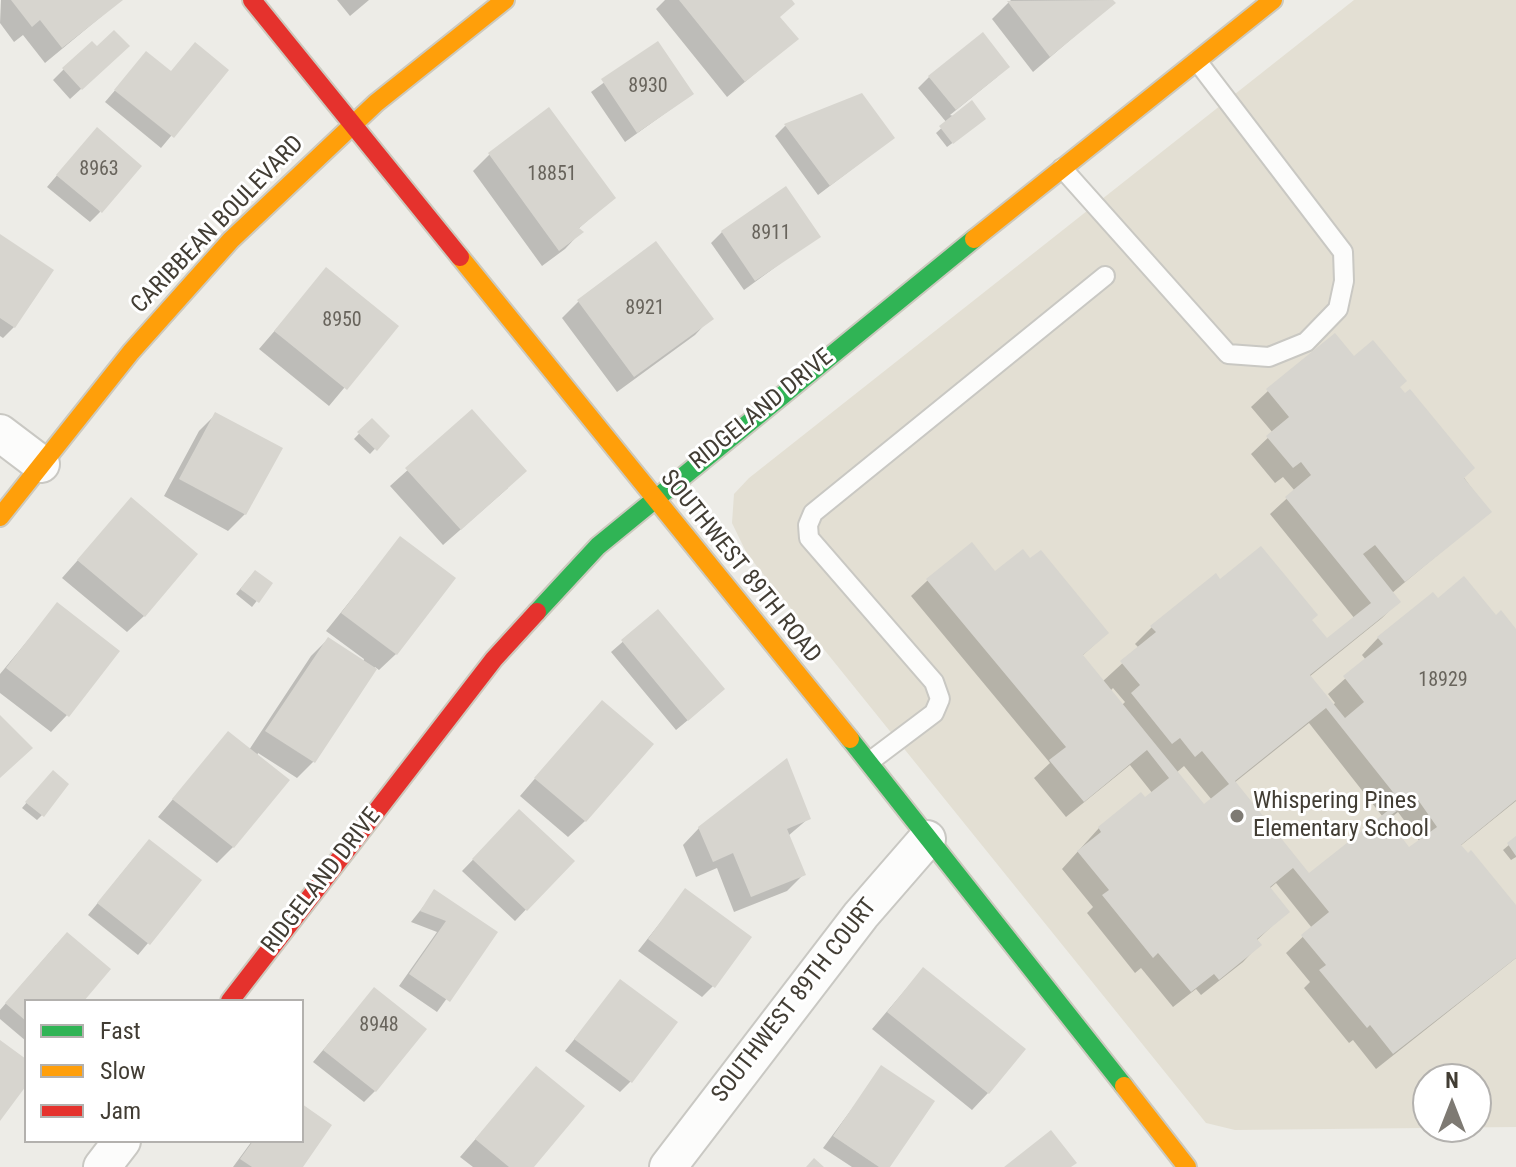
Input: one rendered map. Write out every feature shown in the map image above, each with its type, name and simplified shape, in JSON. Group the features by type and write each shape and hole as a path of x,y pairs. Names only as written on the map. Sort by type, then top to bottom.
{"street":[{"name":"SOUTHWEST 89TH ROAD","path":"252,0 869,762 1187,1167"},
{"name":"CARIBBEAN BOULEVARD","path":"0,517 202,271 270,200 352,124 505,0"},
{"name":"RIDGELAND DRIVE","path":"232,999 494,659 562,582 653,498 1273,0"},
{"path":"0,433 41,464"},
{"name":"SOUTHWEST 89TH COURT","path":"668,1167 861,915 927,839"},
{"path":"102,1167 120,1143"}],"lane":[{"path":"1062,168 1228,354 1269,357 1306,342 1338,309 1344,281 1343,252 1197,61"},
{"path":"869,762 934,713 940,699 934,682 809,538 808,525 813,513 1105,276"}],"shaded area":[{"name":"Whispering Pines Elementary School","path":"1354,0 1516,0 1516,1127 1492,1127 1492,1063 1412,1063 1412,1128 1235,1130 1206,1123 747,554 732,523 734,494 749,478"}],"building":[{"path":"11,0 123,0 62,48 40,20 32,27"},
{"path":"679,0 792,0 795,4 780,17 799,39 745,82"},
{"path":"1113,0 1116,3 1050,57 1007,1"},
{"path":"114,30 130,46 82,90 62,68 92,41 97,46"},
{"path":"983,32 1010,67 956,110 928,76"},
{"path":"658,41 694,94 637,133 601,79"},
{"path":"195,42 229,70 174,138 114,90 146,51 171,71"},
{"path":"862,93 895,138 830,186 784,124"},
{"path":"972,100 986,119 953,144 939,126"},
{"path":"549,107 616,198 579,228 584,232 559,251 488,153"},
{"path":"97,127 142,166 102,213 56,175"},
{"path":"786,186 821,237 755,281 721,231"},
{"path":"0,234 54,270 15,328 0,318"},
{"path":"656,241 714,319 634,377 577,300"},
{"path":"326,267 399,326 347,390 274,331"},
{"path":"1335,333 1354,356 1373,340 1407,381 1400,387 1405,393 1410,389 1475,468 1464,478 1492,512 1405,582 1375,545 1363,554 1401,602 1310,675 1345,718 1364,702 1343,676 1383,644 1377,637 1433,592 1438,598 1464,576 1496,615 1501,610 1516,629 1516,800 1461,845 1468,853 1471,850 1516,905 1516,958 1393,1054 1319,970 1326,965 1301,935 1329,912 1293,868 1270,887 1290,912 1257,939 1262,945 1219,980 1214,974 1191,992 1158,953 1153,958 1102,895 1109,890 1077,851 1101,832 1098,827 1141,792 1145,797 1169,778 1147,750 1084,802 1049,760 1066,747 926,579 972,542 995,571 1023,549 1030,558 1041,550 1109,633 1083,655 1204,804 1229,784 1202,751 1195,757 1180,738 1172,744 1131,693 1140,685 1120,661 1156,632 1150,626 1216,573 1220,579 1261,546 1318,615 1312,620 1327,638 1371,603 1285,497 1311,475 1301,462 1293,468 1266,436 1289,417 1266,389","holes":["1326,708 1400,801 1309,873 1235,781","1416,797 1437,827 1409,847 1387,818"]},
{"path":"472,409 527,471 461,530 405,468"},
{"path":"215,412 283,448 246,515 179,479"},
{"path":"372,418 390,436 377,451 357,432"},
{"path":"131,497 198,554 145,617 77,560"},
{"path":"400,536 456,578 397,655 341,613"},
{"path":"255,570 273,583 259,603 240,589"},
{"path":"57,602 120,651 69,717 6,668"},
{"path":"658,609 725,689 688,721 621,640"},
{"path":"328,637 377,669 315,763 265,731"},
{"path":"602,700 654,744 586,822 534,778"},
{"path":"0,715 33,748 0,778"},
{"path":"228,731 290,780 234,848 172,799"},
{"path":"787,758 811,819 787,829 806,875 751,897 733,853 713,862 698,827"},
{"path":"53,770 69,784 44,817 25,802"},
{"path":"519,809 575,861 527,911 472,859"},
{"path":"1516,836 1516,856 1507,843"},
{"path":"149,839 202,880 150,945 97,903"},
{"path":"685,888 752,937 715,988 648,939"},
{"path":"434,889 498,932 450,1002 409,974 446,921 420,911"},
{"path":"67,932 111,969 86,999 24,999 24,1019 5,1003"},
{"path":"923,967 1026,1049 989,1094 887,1012"},
{"path":"620,979 678,1022 632,1083 574,1039"},
{"path":"374,987 427,1029 376,1092 323,1050"},
{"path":"0,1040 24,1058 24,1089 0,1121"},
{"path":"881,1065 935,1101 890,1167 879,1167 833,1136"},
{"path":"536,1066 585,1106 534,1167 509,1167 475,1139"},
{"path":"304,1105 332,1125 303,1167 252,1167 240,1159 252,1143 304,1143"},
{"path":"1051,1130 1077,1163 1071,1167 1004,1167"},
{"path":"814,1158 824,1167 806,1167"}],"traffic: fast":[{"path":"537,612 598,546 974,239"},
{"path":"850,739 1124,1086"}],"traffic: slow":[{"path":"0,517 131,352 231,240 376,103 505,0"},
{"path":"974,239 1273,0"},
{"path":"460,257 850,739"},
{"path":"1124,1086 1187,1167"}],"traffic: jam":[{"path":"252,0 460,257"},
{"path":"232,999 494,659 537,612"}],"place":[{"name":"Whispering Pines Elementary School","path":"1237,816"}]}
